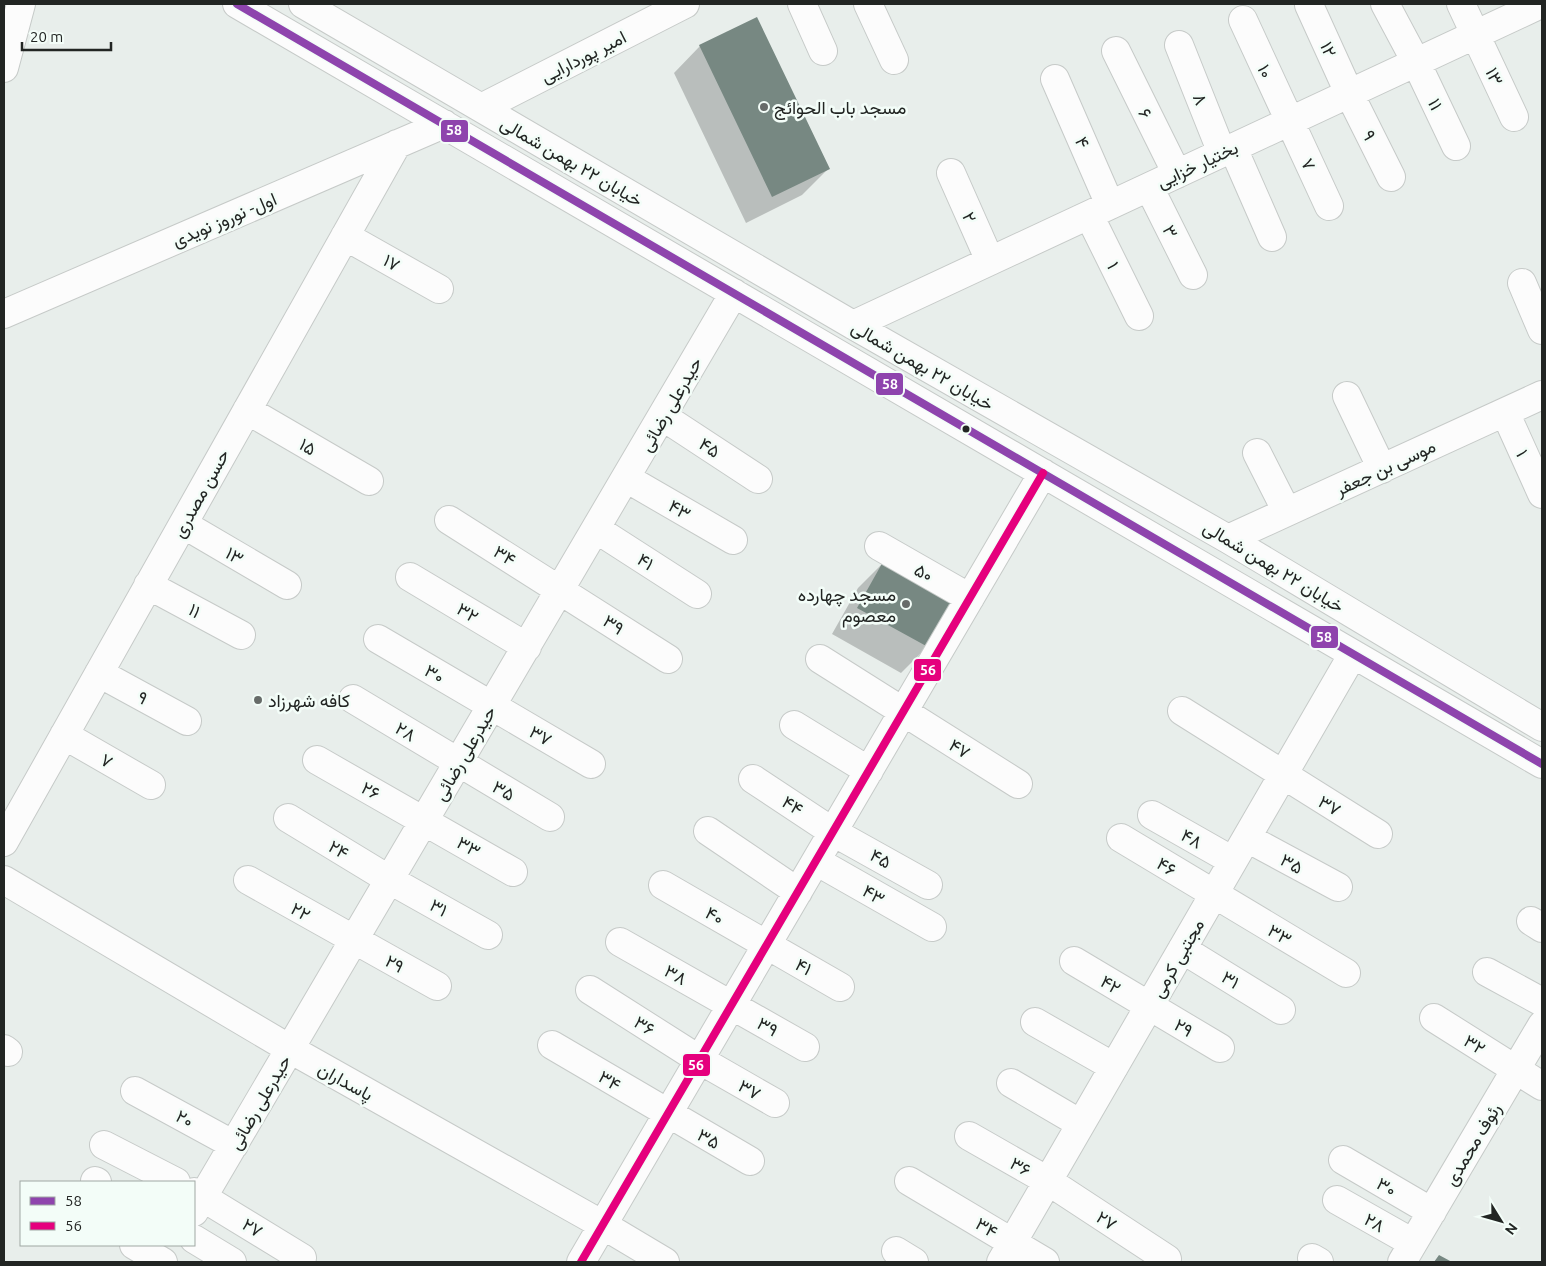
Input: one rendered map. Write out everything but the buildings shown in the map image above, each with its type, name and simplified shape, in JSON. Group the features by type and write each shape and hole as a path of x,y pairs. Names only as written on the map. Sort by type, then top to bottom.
{"street":[{"path":"4,68 21,4"},
{"name":"خیابان ۲۲ بهمن شمالی","path":"238,4 1542,764"},
{"name":"خیابان ۲۲ بهمن شمالی","path":"303,4 853,325 1228,538 1542,726"},
{"name":"امیر پوردارایی","path":"481,108 685,4"},
{"path":"802,4 823,50"},
{"path":"868,4 894,60"},
{"name":"۱۱","path":"1385,4 1416,62 1456,146"},
{"name":"۱۳","path":"1461,4 1514,117"},
{"name":"۱۲","path":"1309,5 1349,93"},
{"name":"بختیار خزایی","path":"853,325 1476,34 1539,9"},
{"name":"۱۰","path":"1243,20 1289,122"},
{"name":"۸","path":"1179,45 1227,150 1272,237"},
{"name":"۶","path":"1116,51 1177,174"},
{"name":"۴","path":"1055,79 1100,210"},
{"name":"۹","path":"1349,93 1391,177"},
{"name":"۷","path":"1289,122 1329,206"},
{"name":"اول- نوروز نویدی","path":"4,314 444,124"},
{"name":"حسن مصدری","path":"4,842 397,144"},
{"name":"۲","path":"951,174 990,261"},
{"name":"۳","path":"1149,187 1193,275"},
{"name":"۱","path":"1100,210 1139,316"},
{"name":"۱۷","path":"345,236 439,289"},
{"path":"1522,283 1542,330"},
{"name":"حیدرعلی رضائی","path":"197,1200 234,1145 734,293"},
{"name":"موسی بن جعفر","path":"1228,538 1542,395"},
{"path":"1347,396 1382,469"},
{"name":"۱۵","path":"247,410 369,482"},
{"name":"۱","path":"1504,412 1542,494"},
{"name":"۴۵","path":"662,416 758,479"},
{"path":"1257,453 1287,512"},
{"path":"581,1262 1043,473"},
{"name":"۴۳","path":"626,478 733,540"},
{"name":"۳۴","path":"449,520 560,590"},
{"name":"۱۳","path":"183,524 287,585"},
{"name":"۴۱","path":"596,529 697,594"},
{"name":"۵۰","path":"878,546 970,598"},
{"name":"۳۲","path":"410,578 527,647"},
{"name":"۱۱","path":"148,585 241,636"},
{"name":"۳۹","path":"560,590 668,659"},
{"name":"۳۰","path":"378,639 492,706"},
{"name":"مجتبی کرمی","path":"1006,1252 1354,654"},
{"name":"۴۷","path":"820,660 1018,784"},
{"name":"۹","path":"99,673 187,721"},
{"name":"۲۸","path":"353,699 458,763"},
{"name":"۳۷","path":"492,706 591,764"},
{"name":"۳۷","path":"1182,711 1282,776 1378,834"},
{"path":"794,725 869,770"},
{"name":"۷","path":"64,735 151,785"},
{"name":"۲۶","path":"318,760 424,820"},
{"name":"۳۵","path":"458,763 550,817"},
{"name":"۴۴","path":"753,779 833,832"},
{"name":"۴۸","path":"1152,815 1240,849"},
{"name":"۲۴","path":"288,818 390,880"},
{"name":"۳۳","path":"424,820 513,872"},
{"path":"708,831 798,892"},
{"name":"۴۵","path":"833,832 928,884"},
{"name":"۴۶","path":"1121,838 1214,895"},
{"name":"۳۵","path":"1240,849 1338,888"},
{"name":"۴۳","path":"816,861 932,927"},
{"name":"پاسداران","path":"4,880 290,1049 603,1225 665,1262"},
{"name":"۲۲","path":"248,880 354,941"},
{"name":"۳۱","path":"390,880 488,934"},
{"name":"۴۰","path":"663,885 767,945"},
{"name":"۳۳","path":"1214,895 1346,973"},
{"name":"۲۹","path":"354,941 437,986"},
{"name":"۳۸","path":"620,942 732,1005"},
{"name":"۴۱","path":"767,945 840,987"},
{"name":"۳۱","path":"1182,949 1280,1010"},
{"name":"۴۲","path":"1074,961 1149,1007"},
{"path":"1487,972 1542,1002"},
{"name":"۳۶","path":"590,990 700,1060"},
{"name":"۳۹","path":"732,1005 805,1047"},
{"name":"۲۹","path":"1149,1007 1220,1048"},
{"name":"۳۲","path":"1434,1018 1516,1070"},
{"path":"1035,1022 1114,1067"},
{"name":"رئوف محمدی","path":"1408,1253 1542,1025"},
{"name":"۳۴","path":"552,1045 668,1114"},
{"name":"۳۷","path":"700,1060 775,1103"},
{"path":"1516,1070 1542,1086"},
{"path":"1010,1083 1081,1124"},
{"name":"۲۰","path":"135,1091 234,1145"},
{"name":"۳۵","path":"668,1114 750,1161"},
{"name":"۳۶","path":"969,1136 1048,1181"},
{"path":"104,1145 174,1181"},
{"name":"۳۰","path":"1343,1160 1432,1212"},
{"name":"۳۴","path":"909,1181 1006,1252 1046,1262"},
{"name":"۲۷","path":"1048,1181 1167,1259"},
{"name":"۲۷","path":"197,1200 302,1258"},
{"name":"۲۸","path":"1337,1200 1408,1253"},
{"path":"195,1240 232,1262"},
{"path":"136,1246 164,1262 174,1246"}],"transit line":[{"name":"58","path":"237,4 1542,764"},
{"name":"56","path":"581,1262 1043,473"}],"place":[{"name":"مسجد باب الحوائج","path":"764,107"},
{"name":"مسجد چهارده معصوم","path":"906,604"},
{"name":"کافه شهرزاد","path":"258,700"}]}
